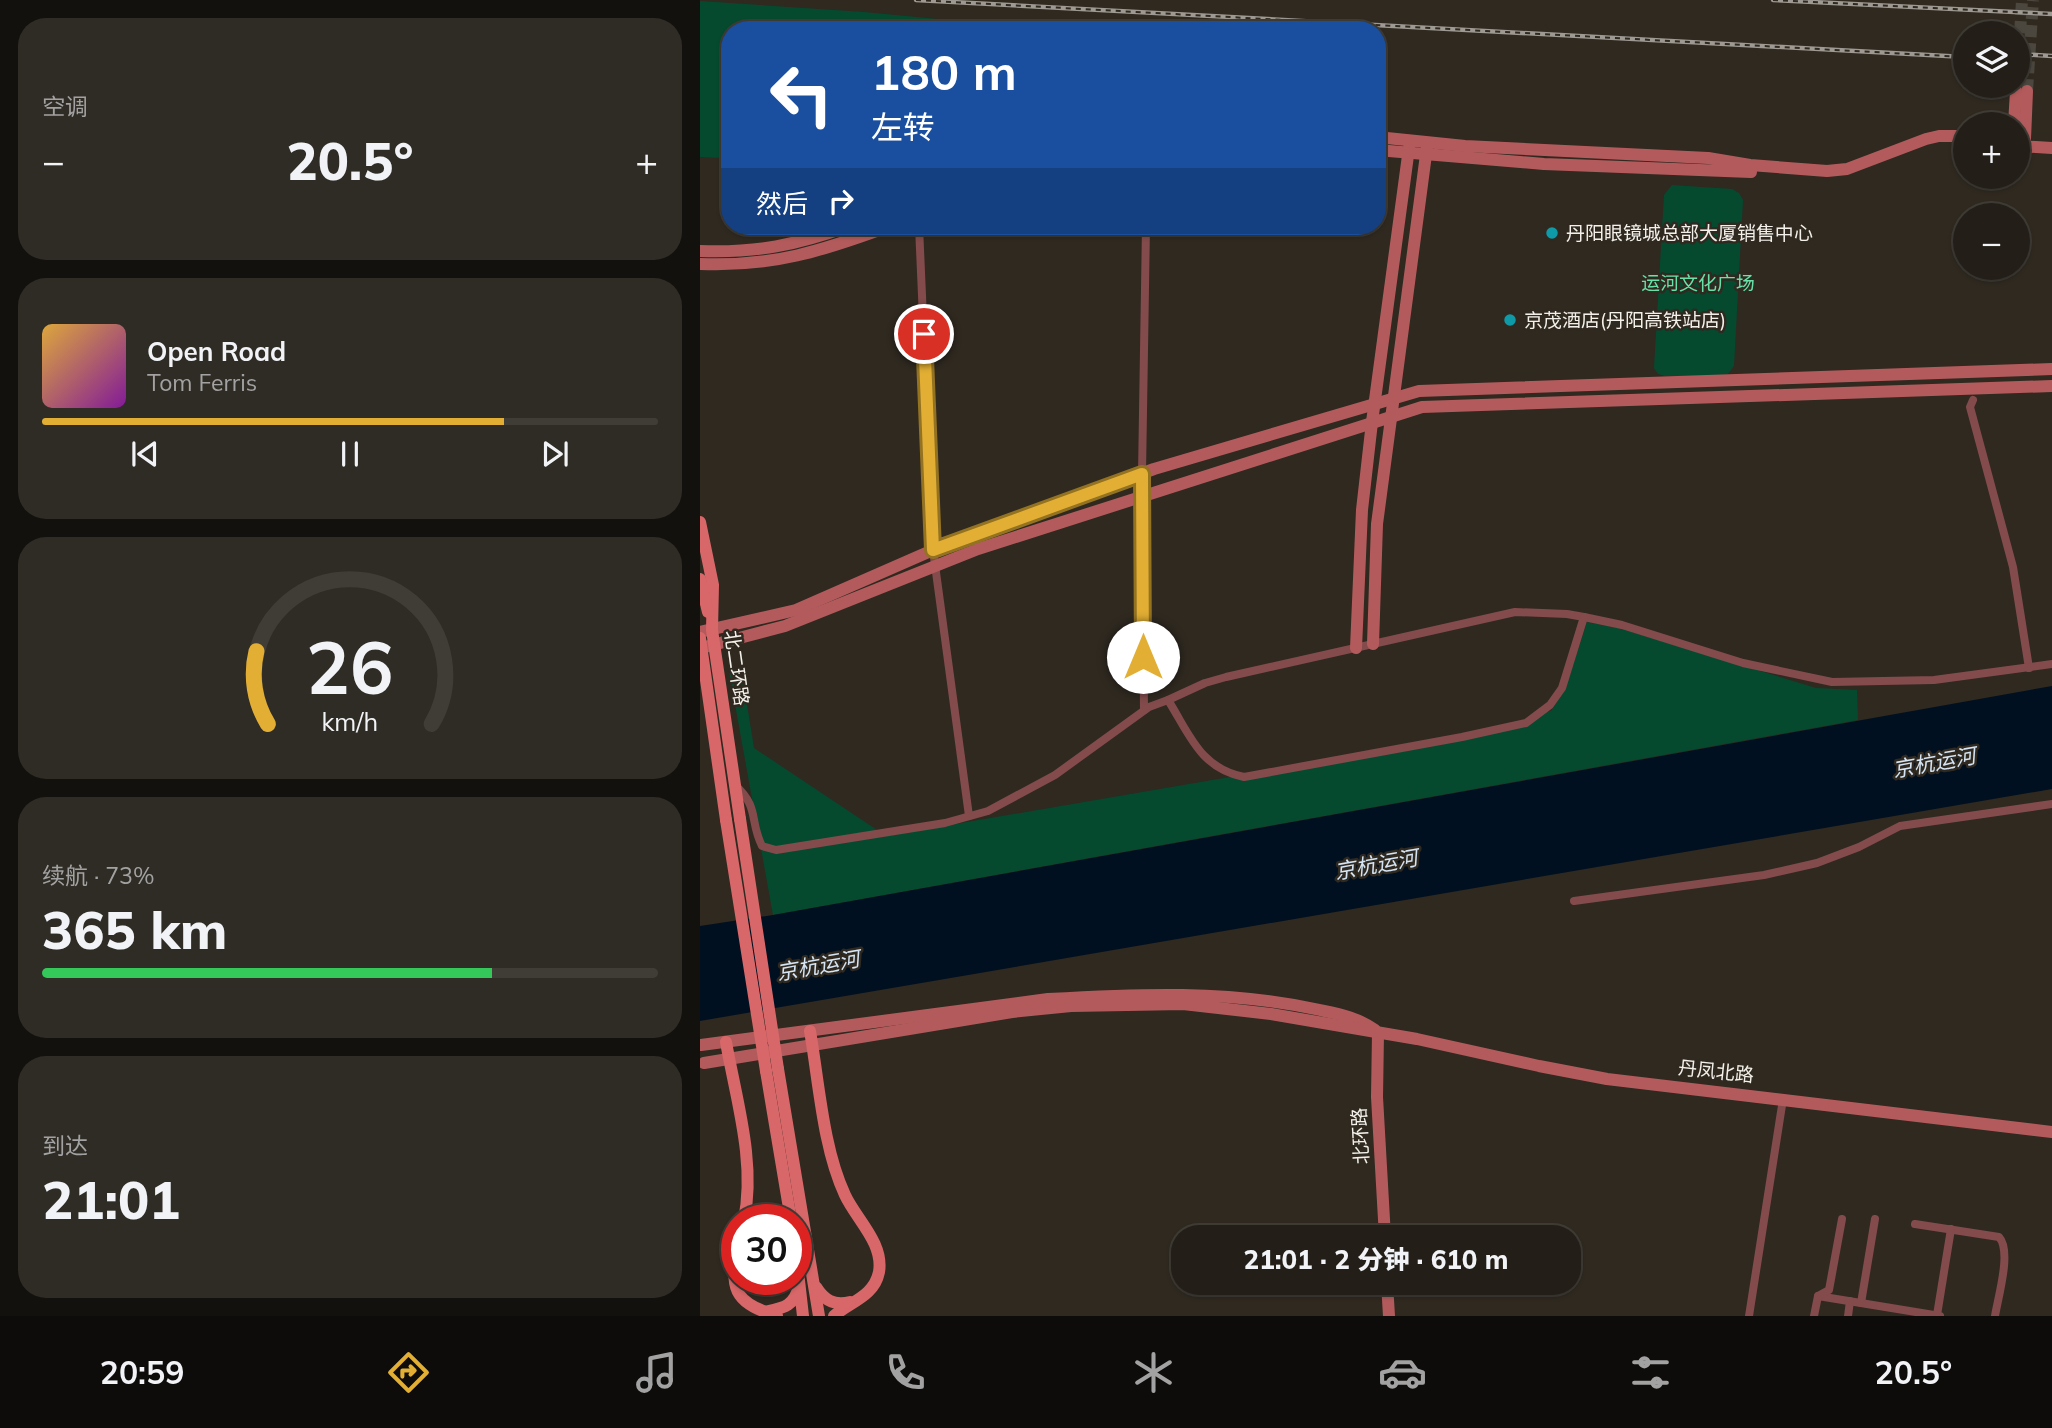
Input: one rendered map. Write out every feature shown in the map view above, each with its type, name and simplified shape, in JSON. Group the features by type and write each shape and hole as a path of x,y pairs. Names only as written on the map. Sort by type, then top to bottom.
{"main road":[{"name":"北二环路","path":"700,523 713,585 705,643 726,820 772,1070"},
{"path":"700,579 706,631"},
{"name":"北二环路","path":"705,643 735,785 772,1070"},
{"path":"810,1031 834,1164 845,1195 869,1234 878,1255 879,1271 875,1284 860,1299 834,1316"},
{"path":"726,1042 744,1137 747,1174 745,1204"},
{"path":"772,1070 789,1204"},
{"path":"772,1070 793,1204"},
{"path":"812,1288 831,1303 844,1304 860,1299"},
{"path":"740,1295 744,1303 776,1316"},
{"path":"763,1312 785,1307 797,1295"},
{"path":"803,1316 805,1295"},
{"path":"811,1295 819,1316"}],"street":[{"path":"2017,112 2022,91 2021,112"},
{"path":"1386,149 1409,147 1708,158 1750,165 1826,171 1847,169 1926,139 1953,136"},
{"path":"1386,140 1409,147"},
{"path":"2030,142 2052,141"},
{"path":"1427,148 1544,164 1705,169 1838,179 1931,146 1953,145"},
{"path":"2030,145 2052,148"},
{"path":"1356,648 1362,510 1409,147"},
{"path":"1373,644 1377,524 1427,148"},
{"path":"700,251 760,250 824,235"},
{"path":"700,264 760,263 812,254 865,235"},
{"path":"919,235 933,550 969,816"},
{"path":"1144,710 1142,474 1146,235"},
{"path":"706,631 796,610 933,550 1142,474 1419,391 2052,369"},
{"path":"705,643 785,625 978,548 1422,407 2052,386"},
{"path":"1973,400 1970,407 2013,568 2029,668"},
{"path":"735,785 747,796 753,807 762,846 776,850 945,823 988,811 1036,787 1144,710 1205,683 1515,612 1567,614 1622,625 1743,663 1832,682 1934,680 2052,664"},
{"path":"1168,700 1205,758 1216,768 1244,777 1474,735 1526,723 1550,705 1562,688 1584,617"},
{"path":"1574,901 1764,875 1816,863 1859,847 1900,826 2052,804"},
{"path":"701,1045 1048,999 1171,995 1238,998 1300,1006 1359,1019 1378,1033"},
{"name":"丹凤北路","path":"704,1063 1012,1012 1070,1006 1183,1004 1233,1009 1378,1033 1607,1079 2052,1132"},
{"name":"北环路","path":"1378,1033 1377,1097 1384,1225"},
{"path":"1749,1316 1783,1098"},
{"path":"1818,1296 1829,1290 1842,1219"},
{"path":"1861,1303 1875,1219"},
{"path":"1915,1224 1999,1237 2003,1241 2005,1253 1995,1316"},
{"path":"1818,1296 1935,1316 1951,1229"},
{"path":"1388,1295 1389,1316"},
{"path":"1814,1316 1818,1296"},
{"path":"1847,1316 1850,1301"}],"green space":[{"path":"700,1 958,21 721,21 721,158 700,157"},
{"name":"运河文化广场","path":"1672,185 1732,189 1739,193 1743,200 1734,366 1728,374 1665,376 1658,374 1654,368 1664,195"},
{"path":"1587,622 1622,629 1816,688 1857,690 1858,720 773,915 729,671 741,667 754,748 886,836 1520,727 1543,712 1551,711 1565,690"}],"water":[{"name":"京杭运河","path":"2052,686 2052,789 700,1021 700,926"}],"tunnel":[{"path":"2021,21 2022,0"},
{"path":"2030,46 2033,0"}],"railway":[{"path":"916,0 1302,21"},
{"path":"1773,0 2052,14"},
{"path":"1386,26 1953,56"},
{"path":"2030,55 2052,56"}],"place":[{"name":"丹阳眼镜城总部大厦销售中心","path":"1552,233"},
{"name":"京茂酒店(丹阳高铁站店)","path":"1510,320"}],"route":[{"path":"924,334 933,550 1142,474 1143,657"}]}
